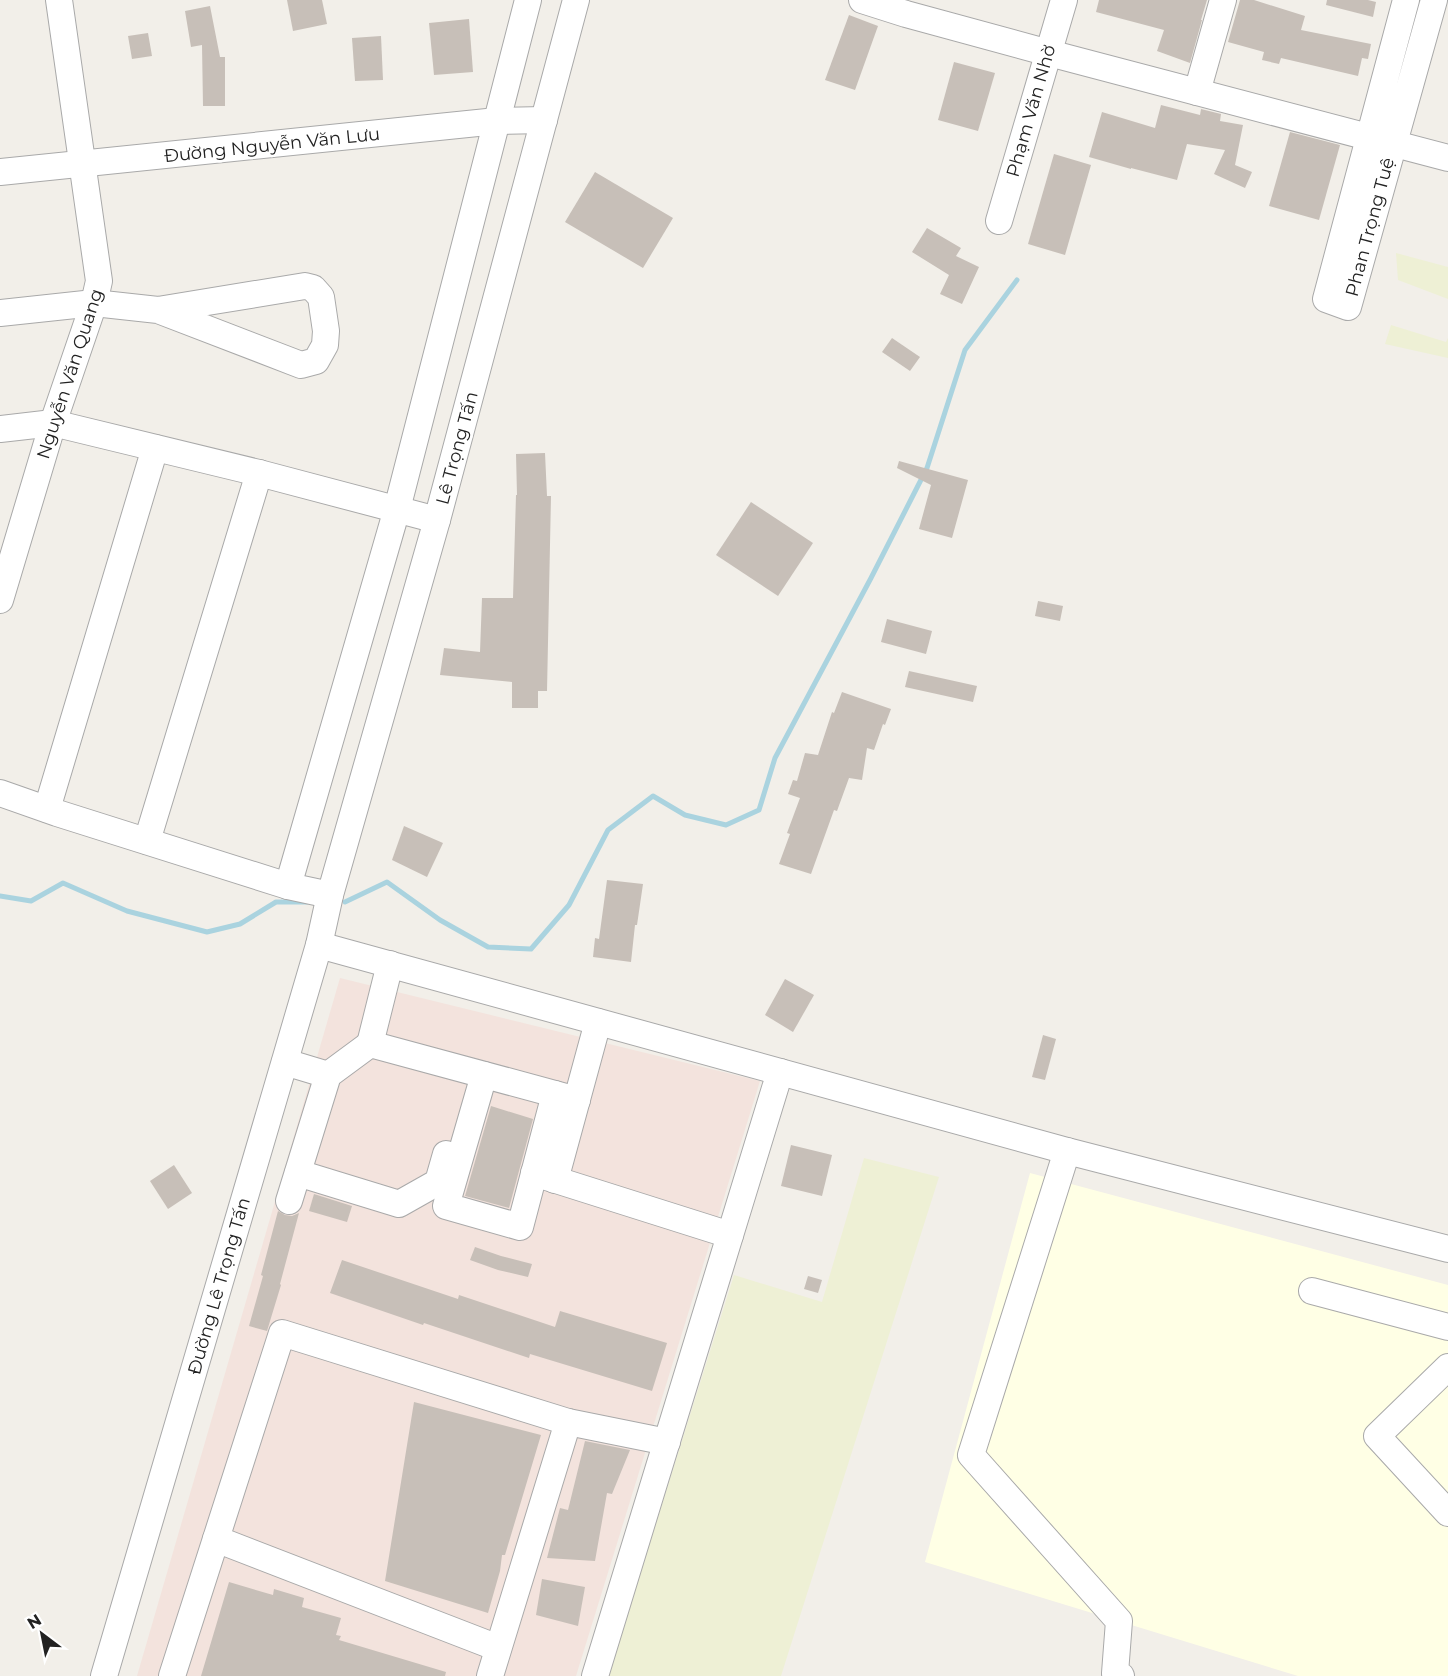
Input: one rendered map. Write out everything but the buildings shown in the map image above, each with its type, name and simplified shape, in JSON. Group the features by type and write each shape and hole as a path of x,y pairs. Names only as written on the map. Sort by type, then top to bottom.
{"street":[{"name":"Nguyễn Văn Quang","path":"0,600 10,533 53,423 94,303 99,281 59,0"},
{"path":"288,886 397,509 528,0"},
{"name":"Lê Trọng Tấn","path":"330,895 438,520 576,0"},
{"path":"862,0 908,7 1049,53 1448,158"},
{"name":"Phạm Văn Nhờ","path":"999,221 1064,0"},
{"path":"1197,92 1223,0"},
{"name":"Phan Trọng Tuệ","path":"1406,0 1326,299 1348,306 1434,0"},
{"name":"Đường Nguyễn Văn Lưu","path":"0,172 497,121 544,120"},
{"path":"0,314 94,303 158,310 301,365 316,361 325,345 326,331 321,297 313,288 305,286 158,310"},
{"path":"0,429 53,423 259,473 438,520"},
{"path":"46,809 155,448"},
{"path":"147,841 259,473"},
{"path":"0,793 288,886 330,895"},
{"name":"Đường Lê Trọng Tấn","path":"104,1676 319,945 330,895"},
{"path":"319,945 1067,1151 1448,1249"},
{"path":"290,1202 328,1075 370,1044 390,964"},
{"path":"477,1073 446,1206 520,1227 545,1177 566,1097 598,1022"},
{"path":"370,1044 566,1097"},
{"path":"285,1062 328,1075"},
{"path":"595,1676 780,1072"},
{"path":"298,1173 399,1204 438,1182 477,1073"},
{"path":"1067,1151 971,1455 1119,1621 1115,1673 1121,1676"},
{"path":"545,1177 730,1235"},
{"path":"1312,1291 1448,1327"},
{"path":"172,1676 282,1333 568,1422 667,1442"},
{"path":"1448,1366 1377,1436 1448,1513"},
{"path":"489,1676 568,1422"},
{"path":"216,1539 498,1648"}],"shaded area":[{"path":"1396,253 1448,267 1448,299 1398,280"},
{"path":"1391,325 1446,342 1448,338 1448,358 1385,344"},
{"path":"340,978 760,1081 576,1676 137,1676"},
{"path":"864,1158 939,1177 781,1676 608,1676 734,1275 822,1302"},
{"path":"1030,1173 1448,1285 1448,1676 1298,1676 925,1562"}],"waterway":[{"path":"345,902 387,882 440,920 488,947 531,949 569,905 608,830 653,796 685,815 726,825 759,810 775,758 927,468 965,350 1017,280"},
{"path":"0,896 31,901 63,883 127,911 207,932 240,924 276,902 307,902"}]}
